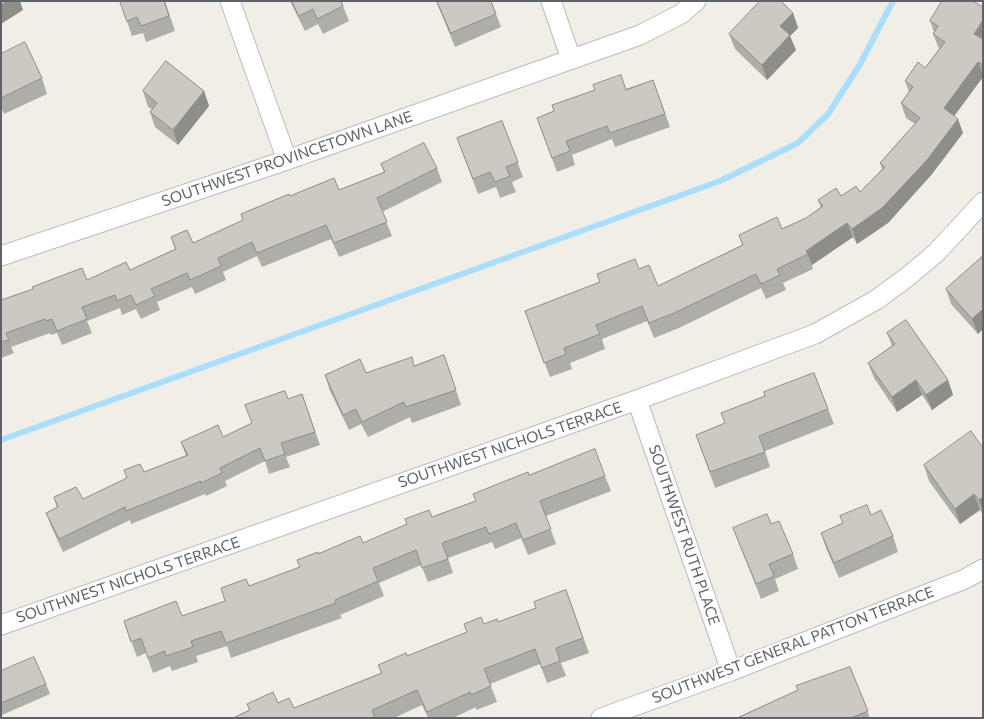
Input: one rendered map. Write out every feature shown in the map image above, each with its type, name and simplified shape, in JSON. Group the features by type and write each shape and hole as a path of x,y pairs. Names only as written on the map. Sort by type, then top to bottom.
{"street":[{"path":"230,1 287,160"},
{"path":"551,1 571,59"},
{"name":"SOUTHWEST PROVINCETOWN LANE","path":"2,253 287,160 640,35 681,14 696,1"},
{"name":"SOUTHWEST NICHOLS TERRACE","path":"1,624 637,400 808,336 846,318 876,300 906,278 936,253 983,202"},
{"name":"SOUTHWEST RUTH PLACE","path":"637,400 731,670"},
{"name":"SOUTHWEST GENERAL PATTON TERRACE","path":"601,718 731,670 965,579 983,569"}],"building":[{"path":"120,1 164,1 169,16 141,26 137,17 127,21"},
{"path":"292,1 341,1 343,6 317,19 313,9 299,16"},
{"path":"437,1 491,1 496,14 451,33"},
{"path":"760,1 781,1 793,13 780,26 790,35 762,65 729,34"},
{"path":"942,1 973,1 983,7 983,20 974,34 983,39 983,65 978,62 944,108 958,119 927,160 882,208 852,229 847,223 806,251 808,254 777,269 780,275 761,284 756,274 649,323 642,306 596,325 600,334 564,348 566,354 544,363 525,311 600,282 597,274 635,259 639,269 649,265 658,286 743,245 739,235 777,217 782,229 806,218 823,206 818,200 836,188 841,196 856,186 860,192 885,167 880,163 920,118 901,103 913,87 905,81 918,62 925,68 945,42 933,34 938,26 930,21"},
{"path":"25,42 42,78 1,98 1,54"},
{"path":"166,61 204,91 173,130 150,112 157,103 143,91"},
{"path":"621,75 626,90 653,80 665,114 610,133 607,126 566,141 570,151 552,158 537,118 554,111 552,105 595,90 593,85"},
{"path":"502,121 518,162 506,167 510,176 495,182 490,172 473,179 457,138"},
{"path":"424,143 437,168 377,198 387,222 334,243 326,225 257,253 252,242 218,258 221,266 190,280 187,273 151,289 155,296 136,305 131,295 117,301 115,295 82,307 87,319 57,331 52,319 46,321 45,319 6,333 9,340 1,342 1,300 33,289 32,287 82,268 87,280 126,262 130,270 176,249 171,237 187,230 193,243 243,220 241,214 289,194 290,196 334,178 339,190 385,172 381,164"},
{"path":"983,256 983,309 972,319 946,289"},
{"path":"906,320 948,380 926,395 916,380 892,397 868,363 895,344 887,333"},
{"path":"444,355 456,390 406,407 404,402 362,422 356,409 343,415 325,375 360,359 366,373 412,357 414,366"},
{"path":"814,373 828,409 759,436 765,452 710,472 696,435 725,423 721,413 765,396 764,392"},
{"path":"285,391 288,399 302,394 315,432 281,443 285,454 265,461 260,448 220,468 222,473 201,483 201,481 126,511 125,507 59,539 46,513 58,507 54,497 76,487 83,499 127,478 124,470 140,464 144,472 188,455 181,442 218,425 223,437 252,423 245,405"},
{"path":"971,431 983,448 983,497 979,500 974,494 955,509 924,465"},
{"path":"595,449 605,476 540,501 551,529 523,540 516,523 489,534 486,527 442,543 448,559 422,568 416,550 373,568 378,581 335,600 336,603 226,643 221,631 191,641 193,647 166,656 165,651 148,658 141,638 131,642 124,621 176,601 182,616 225,601 221,588 246,579 249,586 300,567 297,560 318,552 318,554 360,536 363,543 407,524 405,519 429,510 432,517 476,501 473,494 528,472 529,475"},
{"path":"867,505 871,515 881,510 893,536 834,563 821,533 843,523 840,516"},
{"path":"767,514 771,524 779,521 793,554 769,564 774,576 756,584 733,528"},
{"path":"566,590 583,638 556,648 560,661 542,668 535,649 484,669 491,686 471,695 470,692 427,712 417,690 372,710 375,718 233,718 250,710 247,704 273,692 278,703 289,698 294,708 382,673 378,665 406,653 407,656 467,632 464,624 481,617 484,624 497,619 498,622 536,608 534,602"},
{"path":"34,657 46,684 1,703 1,671"},
{"path":"850,667 868,711 851,718 737,718 798,690 796,686"}],"waterway":[{"path":"1,440 720,181 798,143 828,114 859,66 893,1"}]}
